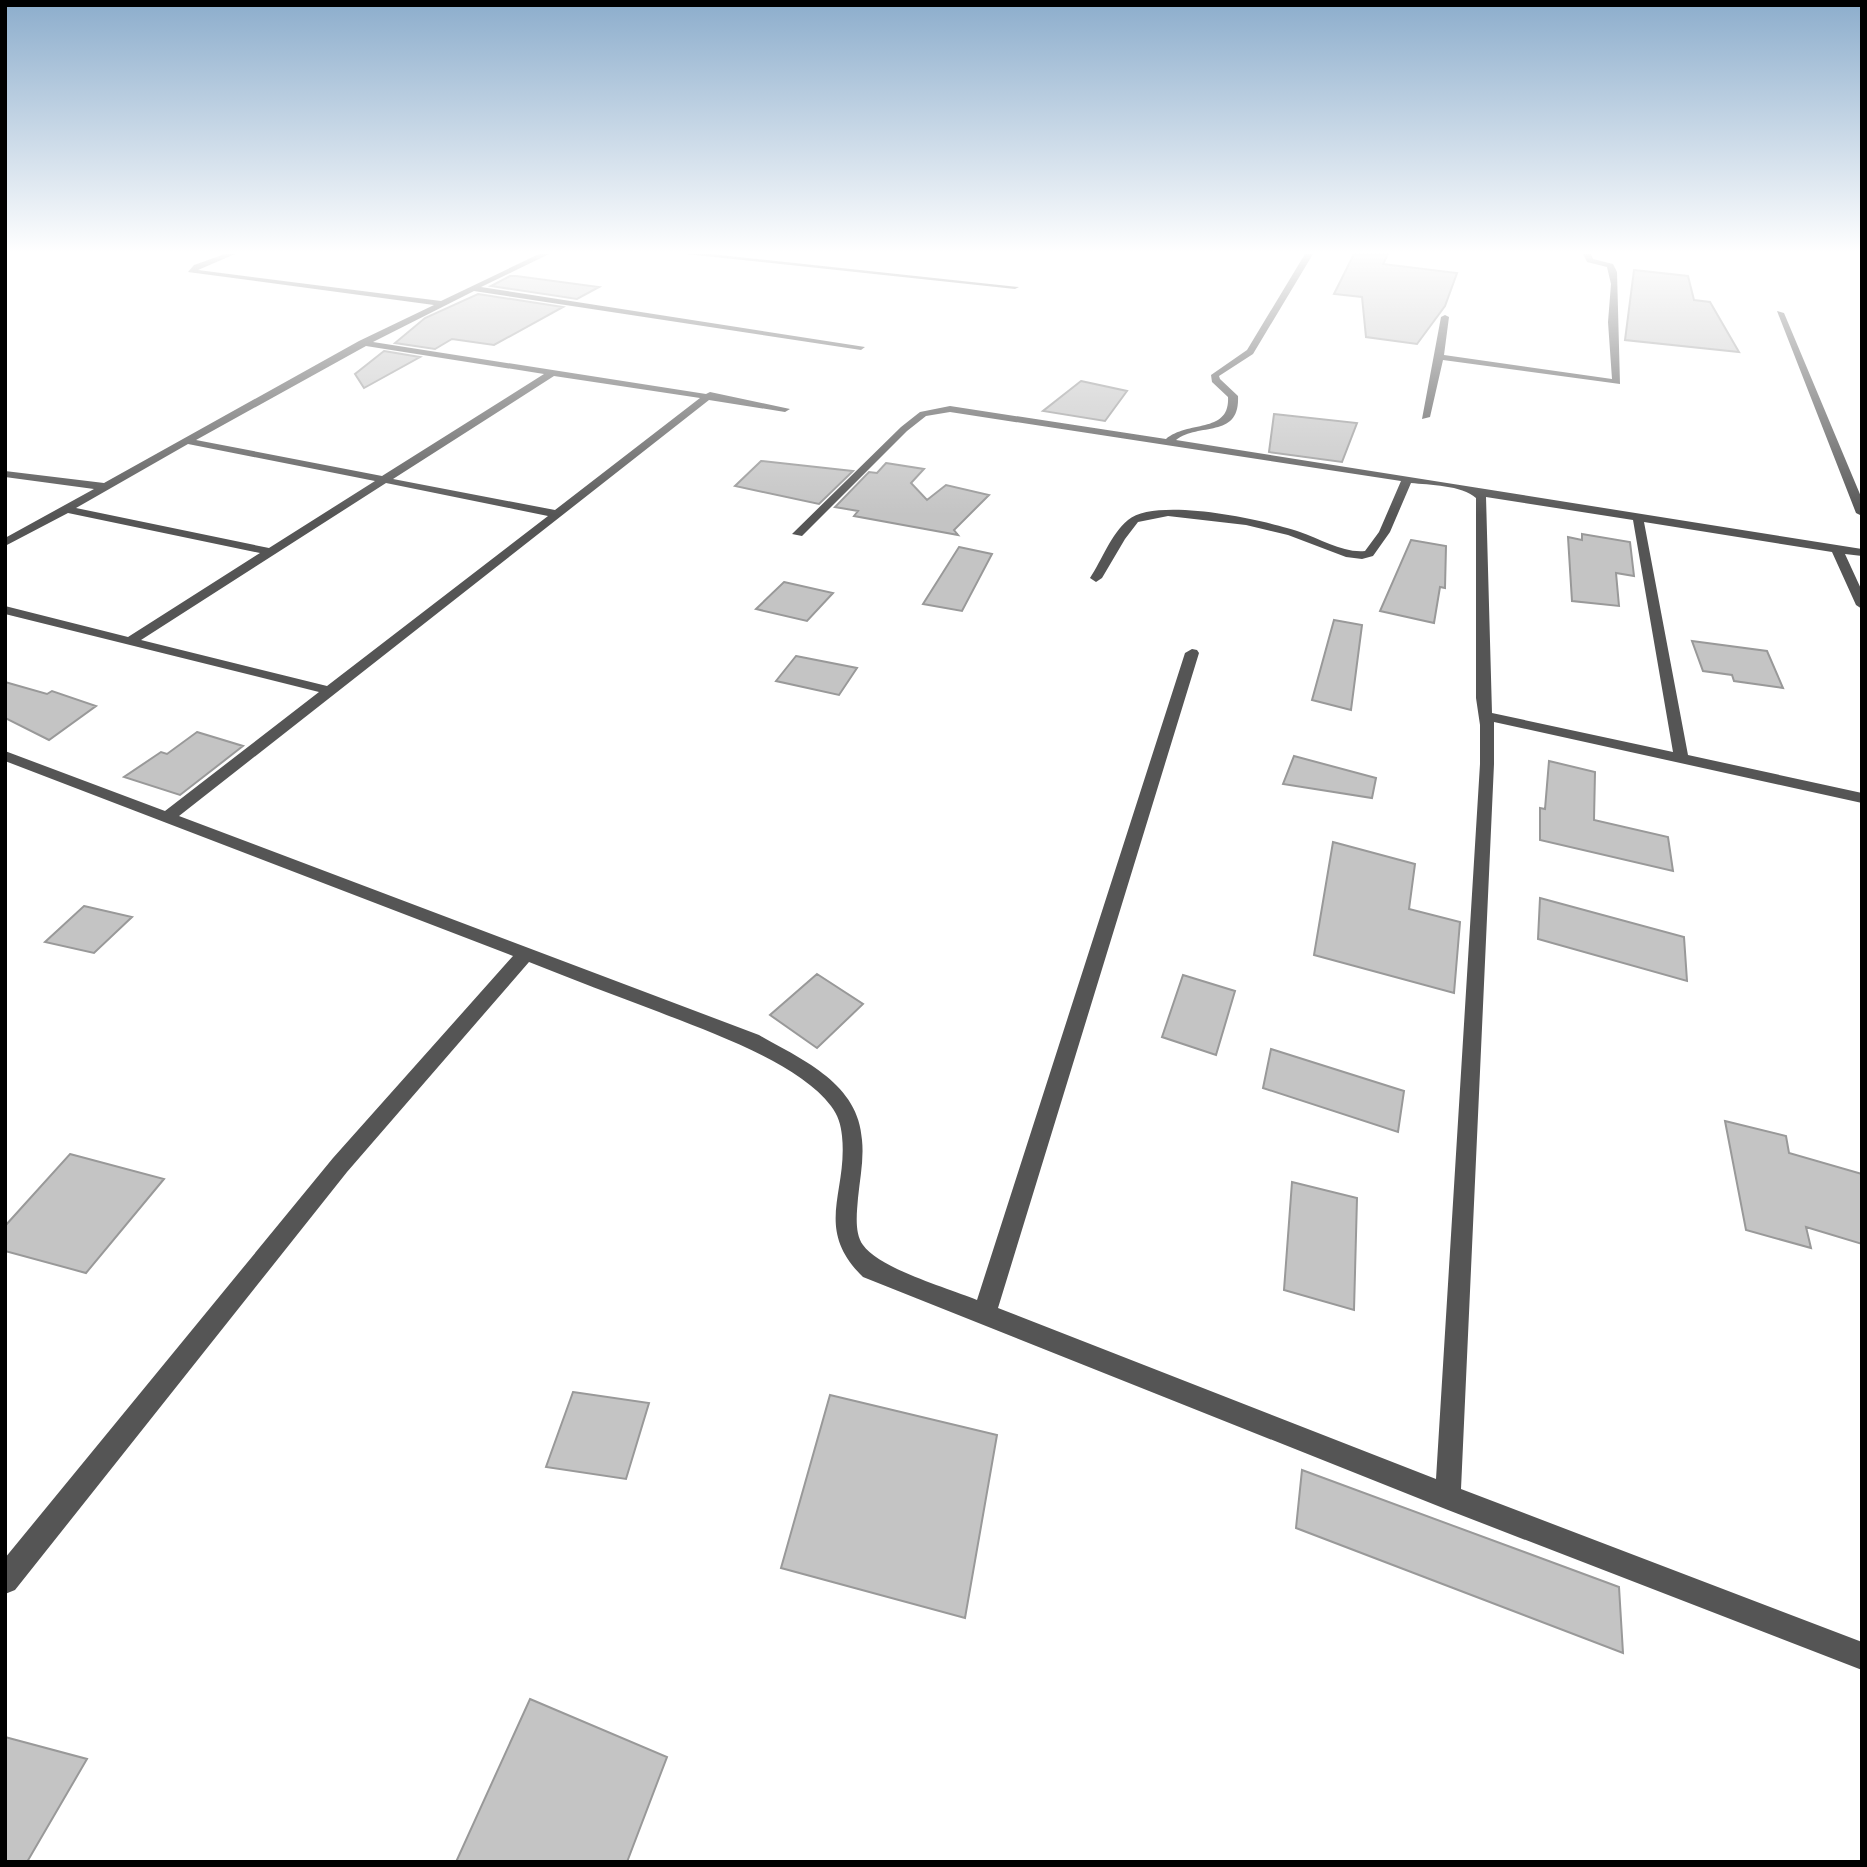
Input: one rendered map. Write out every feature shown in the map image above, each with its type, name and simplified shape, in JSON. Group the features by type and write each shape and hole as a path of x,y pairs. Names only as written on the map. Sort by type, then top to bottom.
{"street":[{"path":"5,542 367,341"},
{"path":"822,341 861,347"},
{"path":"1167,443 1180,431 1219,425 1232,415 1233,396 1215,380 1215,375 1251,352 1257,341"},
{"path":"1425,417 1441,341"},
{"path":"1439,357 1617,382 1614,341"},
{"path":"1792,341 1862,513"},
{"path":"362,344 710,395 785,409"},
{"path":"130,641 554,372"},
{"path":"167,818 710,395"},
{"path":"799,534 904,429 923,414 934,410 966,410 1862,553"},
{"path":"187,441 557,514"},
{"path":"5,474 107,486"},
{"path":"1096,578 1132,522 1142,515 1157,512 1178,512 1241,521 1302,536 1344,552 1368,554 1376,549 1382,538 1394,503 1407,479"},
{"path":"1448,1497 1487,764 1482,498 1476,492"},
{"path":"66,509 271,552"},
{"path":"1638,517 1681,758"},
{"path":"1837,548 1862,605"},
{"path":"5,610 330,691"},
{"path":"984,1314 1192,653"},
{"path":"1485,716 1862,798"},
{"path":"5,756 752,1040 800,1069 829,1091 838,1099 850,1119 852,1172 846,1221 850,1246 871,1269 1448,1497 1862,1656"},
{"path":"5,1580 340,1166 525,955"}],"building":[{"path":"397,341 448,341 435,349 395,343"},
{"path":"467,341 501,341 494,345"},
{"path":"1396,341 1419,341 1417,344"},
{"path":"1636,341 1733,341 1739,352"},
{"path":"384,351 420,357 364,388 355,374"},
{"path":"1081,381 1127,391 1105,421 1043,411"},
{"path":"1274,414 1357,423 1342,462 1269,452"},
{"path":"761,461 853,471 819,504 735,486"},
{"path":"886,463 924,469 911,483 927,500 946,485 989,495 954,530 958,535 854,516 858,511 835,507 869,472 877,473"},
{"path":"1582,534 1630,542 1634,576 1616,573 1619,606 1572,601 1568,537 1582,540"},
{"path":"1411,540 1446,546 1445,588 1440,587 1434,623 1380,611"},
{"path":"959,547 992,554 962,611 923,604"},
{"path":"784,582 833,593 807,621 756,609"},
{"path":"1334,620 1362,625 1351,710 1312,700"},
{"path":"1692,641 1767,651 1783,688 1734,681 1732,675 1703,671"},
{"path":"796,656 857,668 839,695 776,681"},
{"path":"5,682 47,694 52,691 96,706 49,740 5,718"},
{"path":"197,732 243,746 180,795 124,777 161,752 167,754"},
{"path":"1294,756 1376,778 1372,798 1283,784"},
{"path":"1549,761 1595,772 1594,820 1668,837 1673,871 1540,840 1540,808 1545,809"},
{"path":"1333,842 1415,864 1409,909 1460,922 1454,993 1314,955"},
{"path":"1540,898 1684,937 1687,981 1538,939"},
{"path":"84,906 132,917 94,953 45,942"},
{"path":"817,974 863,1004 817,1048 770,1015"},
{"path":"1183,975 1235,991 1216,1055 1162,1037"},
{"path":"1271,1049 1404,1091 1398,1132 1263,1088"},
{"path":"1725,1121 1786,1136 1789,1153 1862,1174 1862,1244 1806,1227 1811,1248 1746,1230"},
{"path":"70,1154 164,1179 86,1273 5,1251 5,1226"},
{"path":"1292,1182 1357,1198 1354,1310 1284,1290"},
{"path":"573,1392 649,1403 626,1479 546,1467"},
{"path":"830,1395 997,1435 965,1618 781,1568"},
{"path":"1302,1470 1619,1587 1623,1653 1296,1528"},
{"path":"530,1699 667,1757 627,1862 456,1862"},
{"path":"5,1737 87,1759 27,1862 5,1862"}]}
